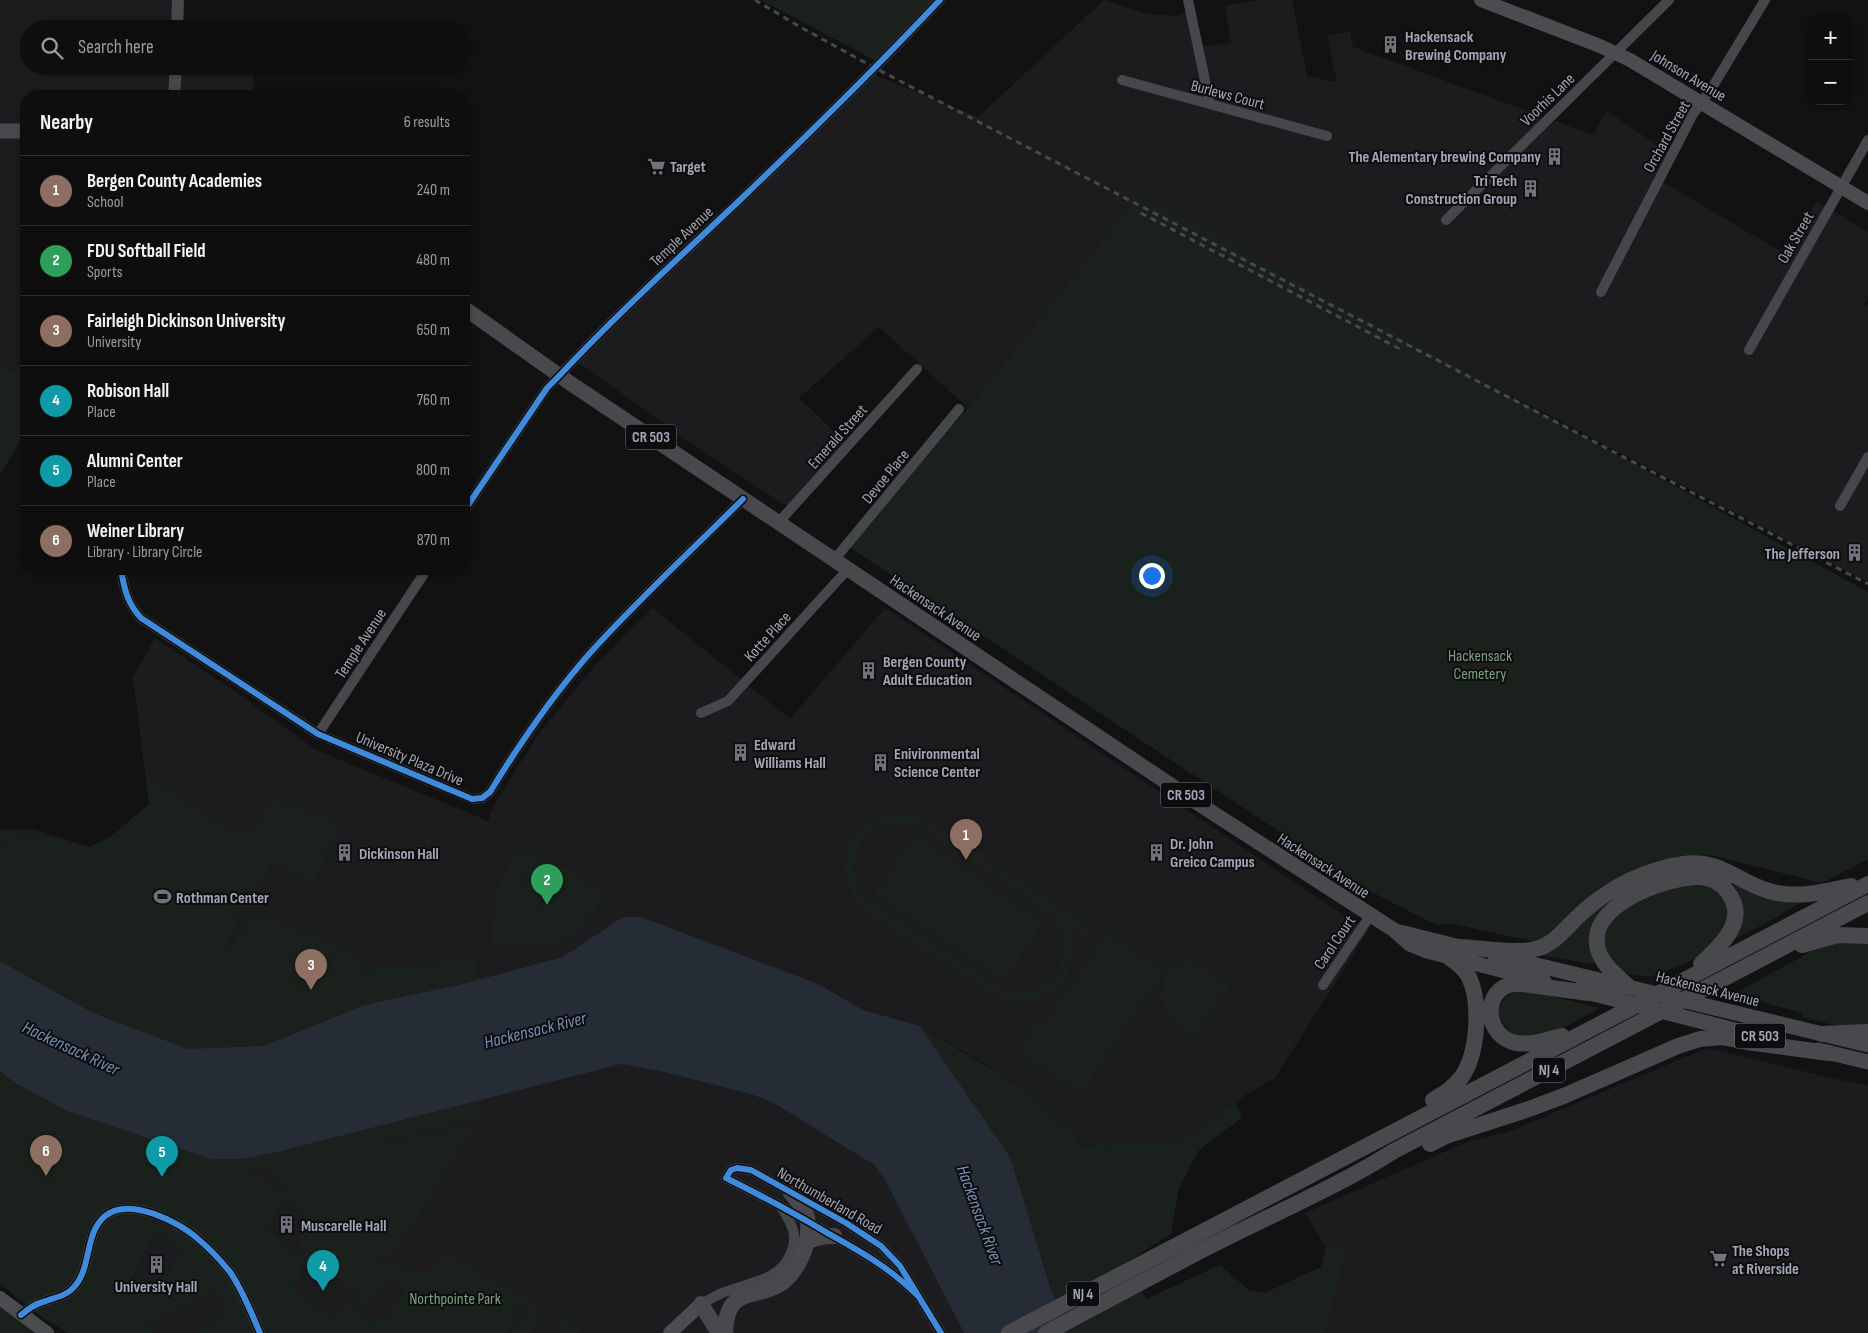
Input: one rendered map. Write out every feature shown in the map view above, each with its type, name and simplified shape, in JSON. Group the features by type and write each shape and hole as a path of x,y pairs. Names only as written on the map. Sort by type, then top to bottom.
{"highway":[{"path":"1387,1135 1452,1087 1463,1074 1471,1057 1476,1024 1473,991 1467,974 1455,952 1538,949 1550,943 1584,911 1613,889 1651,872 1683,864 1712,865 1762,889 1788,894 1818,893 1868,883"},
{"path":"1628,986 1611,971 1599,953 1598,940 1600,929 1605,919 1618,905 1638,892 1674,880 1706,878 1717,882 1728,891 1735,904 1735,921 1728,937 1684,979"},
{"name":"NJ 4","path":"1009,1333 1868,883"},
{"name":"NJ 4","path":"1046,1333 1364,1170 1394,1151 1868,903"},
{"path":"1776,952 1838,936 1868,936"},
{"path":"1590,993 1514,984 1502,989 1495,997 1490,1016 1496,1031 1514,1043 1536,1043 1590,1028"},
{"path":"1822,1034 1868,1032"},
{"path":"1364,1170 1376,1171 1446,1136 1566,1095 1678,1046 1700,1039 1722,1037 1829,1053"},
{"path":"725,1333 726,1317 730,1308 739,1299 748,1294 783,1282 802,1255 806,1242 808,1222 802,1206 791,1193"},
{"path":"806,1242 824,1236 834,1236"},
{"path":"697,1307 706,1333"},
{"path":"697,1307 719,1333"}],"main road":[{"name":"Johnson Avenue","path":"1481,0 1630,60 1868,203"},
{"path":"0,131 20,131"},
{"name":"Hackensack Avenue","path":"470,317 1370,916 1394,930 1455,952 1590,993 1868,1062"},
{"name":"Hackensack Avenue","path":"1455,952 1628,986 1868,1046"},
{"path":"0,1298 47,1333"},
{"path":"670,1333 697,1307"}],"street":[{"path":"177,20 178,0"},
{"name":"Temple Avenue","path":"470,501 547,388 558,376 654,280 888,56 940,0"},
{"path":"1188,0 1210,104"},
{"name":"Voorhis Lane","path":"1446,220 1669,0"},
{"name":"Orchard Street","path":"1601,292 1693,114 1710,91 1765,0"},
{"path":"174,90 175,75"},
{"name":"Burlews Court","path":"1122,80 1327,136"},
{"name":"Oak Street","path":"1749,350 1868,140"},
{"name":"Emerald Street","path":"778,522 918,369"},
{"name":"Devoe Place","path":"834,560 959,409"},
{"path":"1840,506 1868,457"},
{"name":"University Plaza Drive","path":"122,575 125,594 132,608 141,618 318,734 472,799 482,798 490,792 512,756 553,698 590,654 622,619 743,499"},
{"name":"Kotte Place","path":"701,713 728,701 848,569"},
{"name":"Temple Avenue","path":"318,734 423,575"},
{"name":"Carol Court","path":"1323,986 1370,916"},
{"name":"Northumberland Road","path":"782,1207 726,1178 731,1170 737,1168 750,1170 846,1223 880,1246 900,1266 941,1333"},
{"path":"782,1207 877,1261 900,1278 918,1296"},
{"path":"697,1307 723,1292 775,1274 783,1267 795,1244 794,1234 782,1207"},
{"path":"21,1315 38,1303 64,1295 73,1288 84,1273 87,1250 95,1231 106,1215 127,1208 147,1211 189,1232 208,1249 229,1271 241,1290 260,1333"}],"shaded area":[{"path":"0,0 178,0 177,20 20,20 20,75 253,75 253,90 20,90 20,372 0,368"},
{"path":"1104,0 1147,14 1176,16 1187,13 1193,48 1231,43 1225,6 1258,0 1292,0 1307,76 1337,82 1327,36 1350,31 1353,47 1593,135 1607,111 1673,156 1658,179 1785,254 1817,201 1868,232 1868,297 1865,304 1868,306 1868,582 1194,230 1140,193 968,408 879,327 799,398 846,443 788,507 698,448 578,362 870,73 978,117"},
{"path":"653,608 790,719 885,608 1368,931 1275,1078 1247,1094 1180,1141 1080,1146 1072,1132 1021,1087 975,1058 920,1026 864,1010 818,984 621,1064 664,1072 750,1094 772,1102 874,1165 885,1180 964,1333 68,1333 45,1319 0,1284 0,830 33,829 89,847 109,838 149,804 133,677 155,638 237,693 316,750 488,821 495,802 541,731 597,663"},
{"path":"1707,1048 1868,1085 1868,1333 1304,1333 1326,1247 1305,1213 1467,1142 1508,1132"}],"green space":[{"path":"761,0 940,0 880,63"},
{"name":"Hackensack Cemetery","path":"1140,193 1868,592 1868,859 1822,883 1710,855 1658,860 1600,887 1540,943 1454,924 1436,925 1366,889 846,545 968,408"},
{"path":"0,368 20,372 20,441 0,475"},
{"path":"155,777 162,786 228,830 237,831 250,828 260,819 273,800 306,809 340,823 313,887 303,875 271,862 256,899 247,887 246,895 219,967 253,911 369,960 359,971 414,967 474,955 479,980 364,1005 264,1046 188,1049 93,1013 0,961 0,844 5,842 0,841 0,832 61,839 89,847 109,838 149,804 146,779"},
{"path":"896,813 923,818 1092,929 1086,937 1070,927 1074,945 1072,962 1066,976 1057,988 1044,996 1029,1001 1013,1001 995,997 866,912 854,898 847,883 845,867 847,852 853,838 863,826 878,817","holes":["898,822 914,824 1051,915 1062,931 1064,942 1060,964 1050,980 1042,986 1024,992 1004,991 865,897 854,873 854,861 864,839 884,825"]},
{"path":"914,834 1043,922 1004,981 874,893"},
{"path":"522,851 563,867 605,893 591,918 574,934 550,946 527,950 489,947 498,889 512,855"},
{"path":"1729,879 1799,903 1772,920 1735,939 1741,901 1739,892"},
{"path":"1694,884 1708,886 1717,891 1730,911 1719,941 1702,955 1650,977 1625,973 1610,962 1604,940 1610,925 1617,916 1636,901 1647,896"},
{"path":"1602,904 1605,909 1590,941 1594,962 1592,964 1538,955"},
{"path":"1106,933 1164,972 1081,1093 1045,1068 1042,1070 1023,1056 1024,1042 1037,1023 1043,1025"},
{"path":"1851,939 1868,942 1868,1027 1846,1028 1801,1017 1802,1013 1733,994 1812,951"},
{"path":"1183,957 1231,985 1199,1034 1185,1029 1174,1022 1166,1013 1162,1002 1162,990 1165,979 1172,967"},
{"path":"1517,990 1526,990 1600,1008 1550,1035 1519,1039 1501,1021 1499,1014 1502,1001"},
{"path":"920,1026 1021,1087 1072,1132 1080,1146 1180,1141 1236,1102 1242,1118 1199,1150 1179,1188 1171,1234 1128,1261 1146,1299 1220,1265 1250,1291 1267,1292 1321,1267 1326,1247 1346,1247 1325,1333 1067,1333 1049,1283 1011,1160"},
{"name":"Northpointe Park","path":"0,1071 17,1084 67,1111 211,1159 281,1151 477,1101 489,1112 474,1120 333,1153 453,1129 467,1123 472,1132 393,1254 366,1255 427,1276 436,1259 450,1256 582,1329 579,1333 559,1333 561,1323 532,1303 540,1321 531,1333 512,1333 530,1302 516,1306 507,1333 200,1333 197,1327 209,1321 211,1325 220,1320 218,1317 227,1312 216,1289 148,1323 153,1333 68,1333 45,1319 0,1284","holes":["266,1167 292,1195 255,1175 250,1170","285,1201 310,1219 298,1236 301,1249 297,1254 264,1230","160,1236 175,1244 174,1248 180,1252 158,1296 142,1288 143,1284 131,1278 151,1240 156,1242","314,1263 354,1291 351,1296 365,1307 388,1277 406,1291 384,1321 379,1318 374,1324 346,1303 333,1320 292,1290 300,1278 297,1276 305,1265 310,1268"]},
{"path":"0,1298 47,1333 0,1333"}],"water":[{"name":"Hackensack River","path":"623,917 641,917 818,984 864,1010 920,1026 1011,1159 1049,1283 1067,1333 964,1333 885,1180 874,1165 772,1102 750,1094 664,1072 621,1064 281,1151 241,1159 211,1159 67,1111 17,1084 0,1071 0,961 93,1013 188,1049 264,1046 364,1005 463,984 563,957"}],"railway":[{"path":"755,0 875,68 1868,584"},
{"path":"1141,213 1400,349"}],"cycle path":[{"path":"470,502 547,388 626,308 817,125 940,0"},
{"path":"122,575 132,607 141,618 318,734 472,799 482,798 490,792 537,720 590,653 646,594 743,499"},
{"path":"918,1296 896,1276 862,1253 788,1210 726,1178 731,1170 737,1168 751,1170 846,1223 881,1246 900,1266 941,1333"},
{"path":"21,1315 35,1305 63,1295 71,1290 80,1279 98,1223 105,1216 115,1211 127,1209 140,1210 167,1219 190,1232 206,1246 235,1279 260,1333"}],"place":[{"name":"Hackensack Brewing Company","path":"1391,45"},
{"name":"The Alementary brewing Company","path":"1555,156"},
{"name":"Target","path":"656,166"},
{"name":"Tri Tech Construction Group","path":"1531,189"},
{"name":"The Jefferson","path":"1854,553"},
{"name":"Bergen County Adult Education","path":"869,670"},
{"name":"Edward Williams Hall","path":"740,753"},
{"name":"Enivironmental Science Center","path":"880,762"},
{"name":"Dr. John Greico Campus","path":"1156,852"},
{"name":"Dickinson Hall","path":"345,853"},
{"name":"Bergen County Academies","path":"966,860"},
{"name":"Rothman Center","path":"162,897"},
{"name":"FDU Softball Field","path":"547,905"},
{"name":"Fairleigh Dickinson University","path":"311,990"},
{"name":"Weiner Library","path":"46,1176"},
{"name":"Alumni Center","path":"162,1177"},
{"name":"Muscarelle Hall","path":"287,1225"},
{"name":"The Shops at Riverside","path":"1718,1259"},
{"name":"University Hall","path":"156,1265"},
{"name":"Robison Hall","path":"323,1291"}]}
